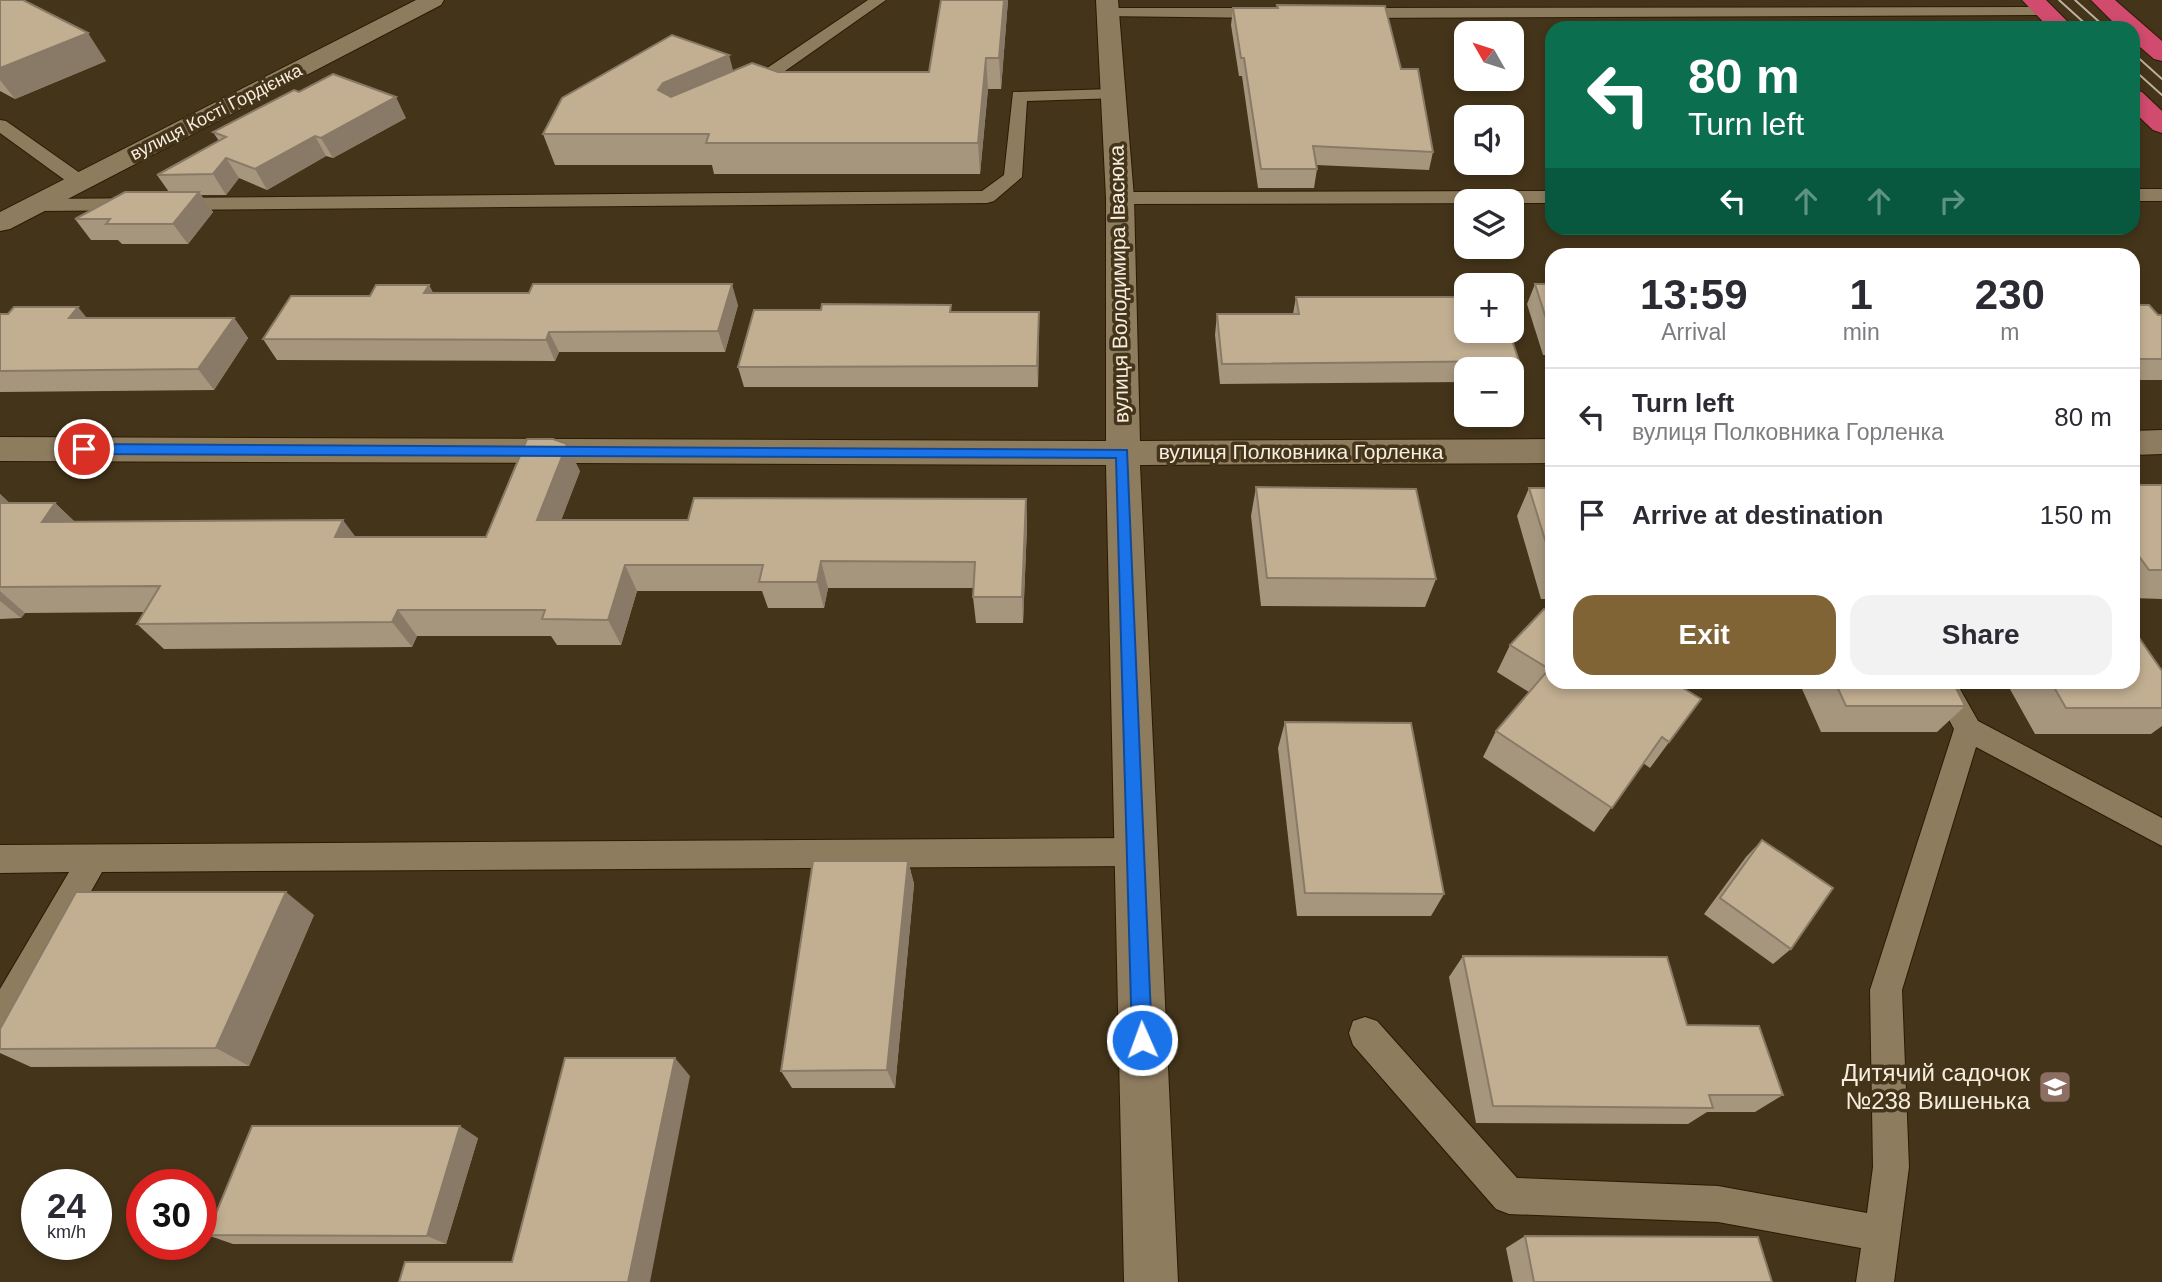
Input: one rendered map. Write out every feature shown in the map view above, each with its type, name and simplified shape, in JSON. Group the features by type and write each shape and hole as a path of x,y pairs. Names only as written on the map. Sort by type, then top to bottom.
{"highway":[{"path":"2102,0 2125,21"},
{"path":"2140,34 2162,54"},
{"path":"2140,104 2162,125"}],"street":[{"name":"вулиця Кості Гордієнка","path":"0,223 433,0"},
{"name":"вулиця Володимира Івасюка","path":"1107,6 1120,198 1122,453 1151,1282"},
{"path":"2140,443 2162,442"},
{"name":"вулиця Полковника Горленка","path":"0,449 1122,453 1545,451"}],"lane":[{"path":"725,100 748,90 878,0"},
{"path":"1107,6 1278,13"},
{"path":"1874,12 1878,21"},
{"path":"1334,13 2047,13"},
{"path":"36,205 987,197 1013,177 1019,96 1113,93"},
{"path":"0,125 80,182"},
{"path":"2140,195 2162,195"},
{"path":"1120,198 1545,197"},
{"path":"1946,689 1968,729 2162,833"},
{"path":"1875,1282 1891,1167 1886,990 1968,729"},
{"path":"0,859 1135,852"},
{"path":"0,1020 93,859"},
{"path":"1365,1033 1509,1196 1718,1203 1882,1234"}],"building":[{"path":"0,0 23,0 88,33 0,68"},
{"path":"941,0 1004,0 999,58 986,58 978,143 706,143 709,134 543,134 562,98 672,35 729,55 663,83 658,90 671,97 752,63 778,72 929,72"},
{"path":"1277,5 1385,6 1401,69 1418,69 1433,152 1313,146 1317,169 1261,169 1244,58 1241,58 1233,8 1278,8"},
{"path":"333,74 396,97 321,138 315,136 255,169 226,158 213,174 157,175 226,137 213,132 294,90 299,92"},
{"path":"125,192 199,192 173,224 106,224 110,219 75,219"},
{"path":"533,284 732,284 718,331 549,332 546,340 263,339 291,296 370,296 376,285 429,285 424,293 529,293"},
{"path":"1535,284 1545,284 1545,315"},
{"path":"1296,297 1454,297 1454,343 1513,343 1518,357 1454,357 1454,362 1222,364 1217,314 1299,314"},
{"path":"822,304 951,305 950,312 1039,312 1037,366 738,367 754,310 821,310"},
{"path":"2140,305 2149,305 2158,315 2162,315 2162,359 2140,359"},
{"path":"14,307 78,307 69,318 234,318 198,369 0,371 0,314 8,314"},
{"path":"527,439 553,439 567,444 537,520 688,520 694,498 1026,499 1022,597 973,597 975,562 821,561 817,582 759,582 763,565 625,565 608,620 542,619 545,610 398,610 392,622 137,624 160,586 0,587 0,503 55,503 42,522 343,520 335,537 486,537"},
{"path":"2140,485 2162,485 2162,570 2149,570 2140,558"},
{"path":"1256,487 1416,489 1436,579 1267,578"},
{"path":"1529,488 1545,488 1545,539"},
{"path":"1544,609 1545,610 1545,667 1510,645"},
{"path":"2140,639 2162,671 2162,708 2066,708 2055,689 2140,689"},
{"path":"1545,674 1545,689 1685,689 1701,699 1669,742 1662,737 1612,808 1496,731"},
{"path":"1838,689 1956,689 1965,706 1846,706"},
{"path":"1285,722 1411,723 1444,894 1305,893"},
{"path":"1762,840 1833,888 1791,949 1720,898"},
{"path":"813,861 908,861 887,1070 781,1071"},
{"path":"76,892 286,892 216,1048 0,1049 0,1029"},
{"path":"1463,956 1667,957 1687,1025 1759,1026 1783,1095 1709,1095 1713,1108 1493,1106"},
{"path":"565,1058 675,1058 628,1282 399,1282 405,1262 512,1262"},
{"path":"252,1126 460,1126 427,1236 217,1235 217,1211"},
{"path":"1525,1236 1758,1237 1772,1282 1534,1282"}],"tram line":[{"path":"2059,0 2082,21"},
{"path":"2075,0 2098,21"},
{"path":"2140,59 2162,79"},
{"path":"2140,75 2162,95"}],"place":[{"name":"Дитячий садочок №238 Вишенька","path":"2055,1087"}],"route":[{"path":"84,449 1122,453 1142,1040"}]}
